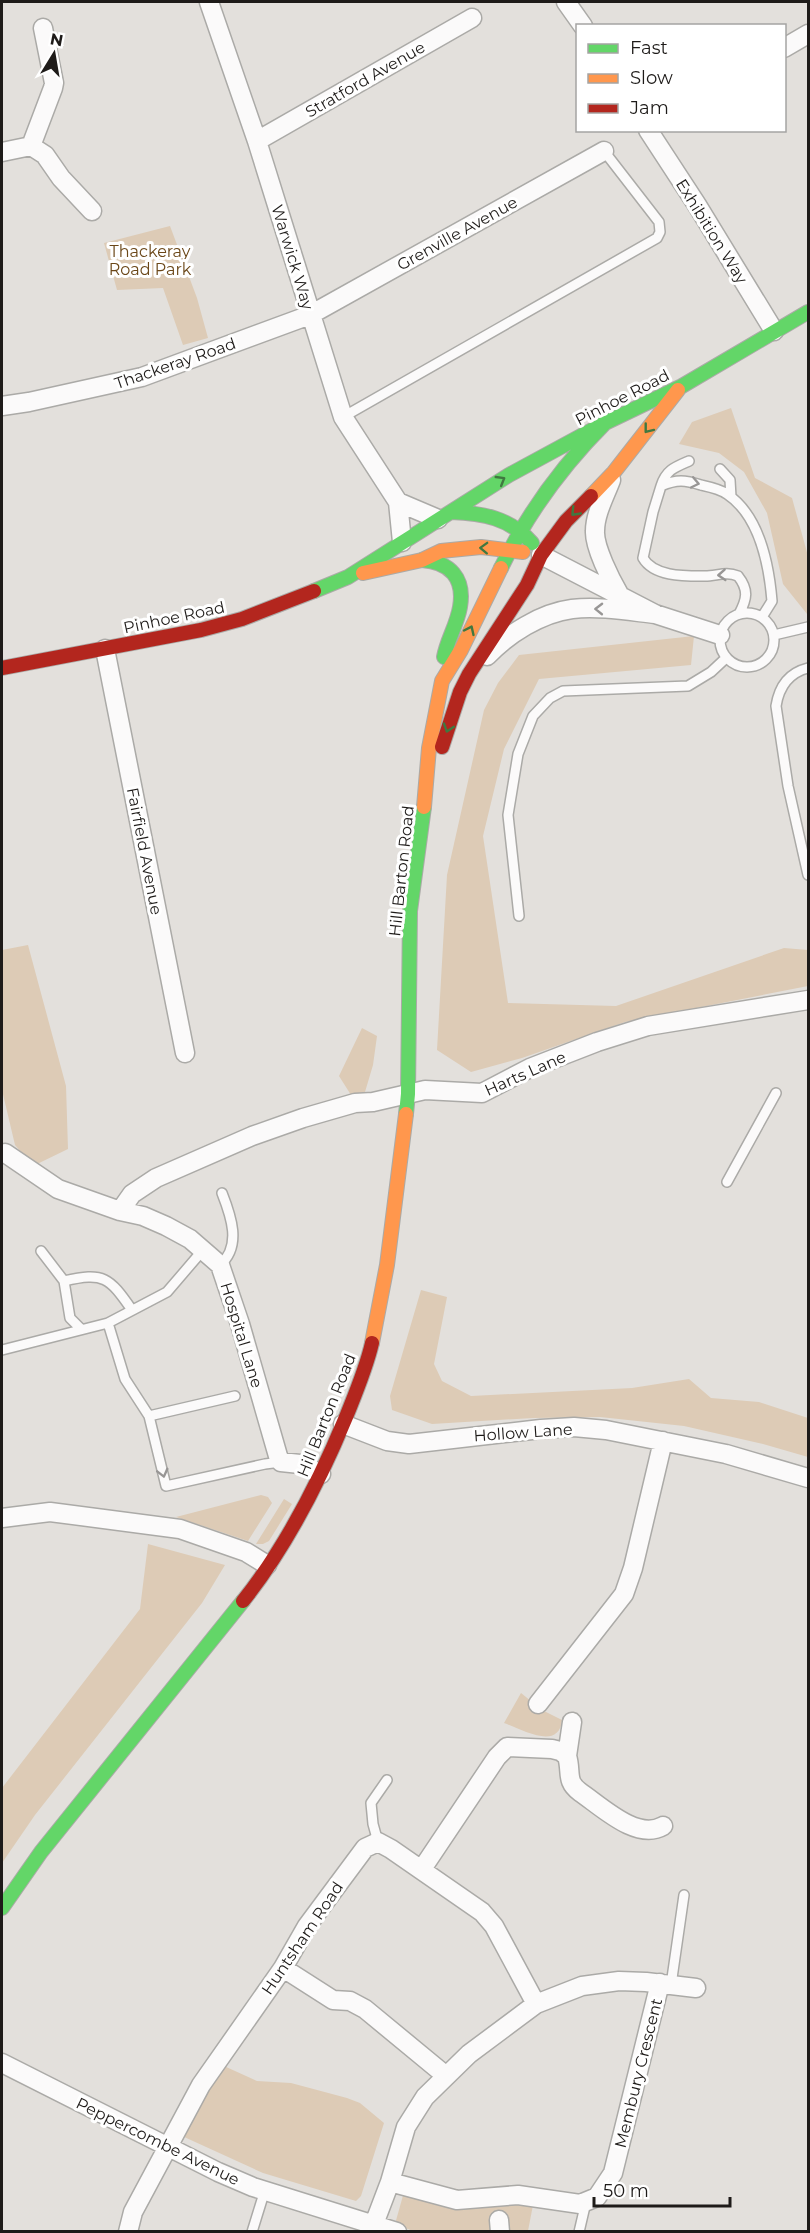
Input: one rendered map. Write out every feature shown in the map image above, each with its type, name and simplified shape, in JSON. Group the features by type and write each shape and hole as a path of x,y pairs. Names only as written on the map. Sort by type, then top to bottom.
{"main road":[{"name":"Pinhoe Road","path":"348,577 509,475 605,423 682,386 808,312"},
{"name":"Hill Barton Road","path":"425,798 460,692 485,647 527,585 542,555 566,521 614,472 682,386"},
{"name":"Hill Barton Road","path":"2,1908 41,1852 255,1585 321,1474 367,1366 387,1265 408,1094 410,911 425,798 429,748 442,681 461,650 509,551 550,484 573,455 605,423"},
{"path":"445,515 476,512 493,515 523,530 542,555"},
{"name":"Pinhoe Road","path":"2,668 201,630 242,619 348,577 422,560 441,551 481,547 542,555"},
{"name":"Pinhoe Road","path":"422,560 435,561 449,567 455,575 460,593 460,605 445,648 442,681"}],"street":[{"name":"Warwick Way","path":"209,2 257,141 343,417 398,502 402,542"},
{"path":"566,2 582,24"},
{"name":"Stratford Avenue","path":"257,141 472,18"},
{"path":"31,146 54,82 43,28"},
{"path":"786,47 808,34"},
{"name":"Exhibition Way","path":"649,132 697,205 774,332"},
{"path":"2,152 31,146 45,155 61,178 92,211"},
{"name":"Grenville Avenue","path":"310,315 604,151"},
{"name":"Thackeray Road","path":"2,406 142,377 310,315"},
{"path":"614,472 594,532 607,573 619,594"},
{"path":"398,502 445,515"},
{"path":"542,555 655,614 720,635"},
{"path":"469,674 497,646 519,630 571,609 608,609 655,614"},
{"name":"Fairfield Avenue","path":"105,649 184,1053"},
{"name":"Harts Lane","path":"120,1211 132,1194 156,1178 252,1136 303,1118 355,1103 374,1102 425,1090 482,1093 530,1068 597,1042 648,1026 808,1000"},
{"name":"Hospital Lane","path":"5,1153 58,1189 120,1211 143,1216 166,1226 190,1239 220,1266 240,1324 281,1462"},
{"name":"Hollow Lane","path":"343,1424 387,1441 409,1444 541,1429 574,1427 606,1430 726,1454 808,1478"},
{"path":"538,1704 624,1594 633,1568 663,1441"},
{"path":"281,1462 300,1464 321,1474"},
{"path":"2,1518 50,1512 180,1529 246,1552 267,1565"},
{"path":"572,1722 567,1756 570,1781 573,1787 629,1826 649,1831 663,1826"},
{"path":"422,1869 497,1757 507,1747 552,1749 567,1756"},
{"path":"378,1842 422,1869 482,1912 494,1926 536,2004"},
{"name":"Huntsham Road","path":"128,2232 133,2212 201,2085 283,1968 307,1926 365,1848 378,1842"},
{"path":"283,1968 333,2000 350,2001 365,2009 445,2075"},
{"path":"372,2228 390,2182 406,2127 425,2097 469,2054 536,2004 582,1986 602,1983 665,1984 696,1988"},
{"name":"Membury Crescent","path":"586,2202 597,2198 613,2173 665,1984"},
{"name":"Peppercombe Avenue","path":"2,2063 218,2172 372,2228 397,2232"},
{"path":"390,2182 456,2200 518,2195 570,2203 586,2202"}],"lane":[{"path":"343,417 657,238 660,232 659,222 604,151"},
{"path":"689,461 664,476 643,558 651,568 665,573 707,576 724,573 738,576 746,587 747,598 739,614"},
{"path":"720,469 730,480 731,497"},
{"path":"662,486 674,480 691,482 726,493 740,504 750,518 765,562 772,602 762,617"},
{"path":"747,613 762,617 768,622 774,635 771,652 759,664 741,667 726,658 720,643 720,635 727,622 739,614 747,613"},
{"path":"774,635 808,627"},
{"path":"519,916 508,815 518,754 533,716 550,698 563,691 688,686 711,672 726,658"},
{"path":"808,668 783,683 778,693 776,706 788,786 808,874"},
{"path":"727,1182 776,1093"},
{"path":"220,1266 231,1250 233,1233 231,1217 222,1193"},
{"path":"2,1350 108,1323 167,1292 203,1250"},
{"path":"40,1251 64,1281 70,1318 81,1329"},
{"path":"64,1281 98,1276 110,1282 122,1294 132,1310"},
{"path":"108,1323 125,1378 149,1416 166,1486 281,1462"},
{"path":"149,1416 235,1396"},
{"path":"378,1842 371,1803 387,1780"},
{"path":"665,1984 684,1895"},
{"path":"252,2232 265,2190"},
{"path":"579,2232 586,2202"}],"green space":[{"name":"Thackeray Road Park","path":"170,226 197,298 208,338 183,345 163,288 117,290 104,243"},
{"path":"731,408 755,478 792,498 808,556 807,614 783,584 767,513 744,472 719,453 679,444 692,422"},
{"path":"694,636 691,665 539,679 504,749 483,836 508,1003 616,1006 784,948 808,950 808,986 625,1022 522,1058 471,1072 437,1050 447,875 484,710 498,683 519,655"},
{"path":"28,945 66,1086 68,1149 33,1166 15,1145 2,1090 2,950"},
{"path":"362,1028 377,1036 373,1065 365,1092 362,1095 351,1095 339,1076"},
{"path":"421,1290 447,1297 434,1364 442,1381 471,1396 632,1388 689,1379 711,1398 759,1402 808,1418 808,1457 684,1426 600,1417 432,1424 392,1410 390,1396"},
{"path":"261,1495 268,1497 272,1503 248,1541 176,1517"},
{"path":"284,1499 292,1504 269,1541 256,1544"},
{"path":"148,1544 225,1565 202,1603 35,1815 2,1863 2,1788 140,1609"},
{"path":"521,1693 542,1710 562,1720 554,1735 539,1736 504,1723"},
{"path":"224,2066 257,2081 291,2083 347,2098 360,2103 384,2123 361,2196 356,2201 263,2173 182,2136 208,2087"},
{"path":"404,2192 515,2201 533,2205 528,2231 413,2231 395,2224"}],"traffic: fast":[{"path":"314,591 348,577 509,475 605,423 682,386 808,312"},
{"path":"501,568 534,509 574,456 605,423"},
{"path":"451,512 495,518 515,528 532,543"},
{"path":"422,560 432,561 448,568 458,580 460,588 459,614 444,657"},
{"path":"406,1114 410,911 424,807"},
{"path":"2,1908 41,1852 243,1601"}],"traffic: slow":[{"path":"591,496 614,472 678,390"},
{"path":"363,573 422,560 441,551 481,547 523,552"},
{"path":"424,807 429,748 442,681 461,650 501,568"},
{"path":"372,1343 387,1265 406,1114"}],"traffic: jam":[{"path":"442,747 460,692 469,674 527,585 541,555 566,521 591,496"},
{"path":"2,668 201,630 242,619 314,591"},
{"path":"243,1601 288,1536 313,1489 353,1399 372,1343"}]}
